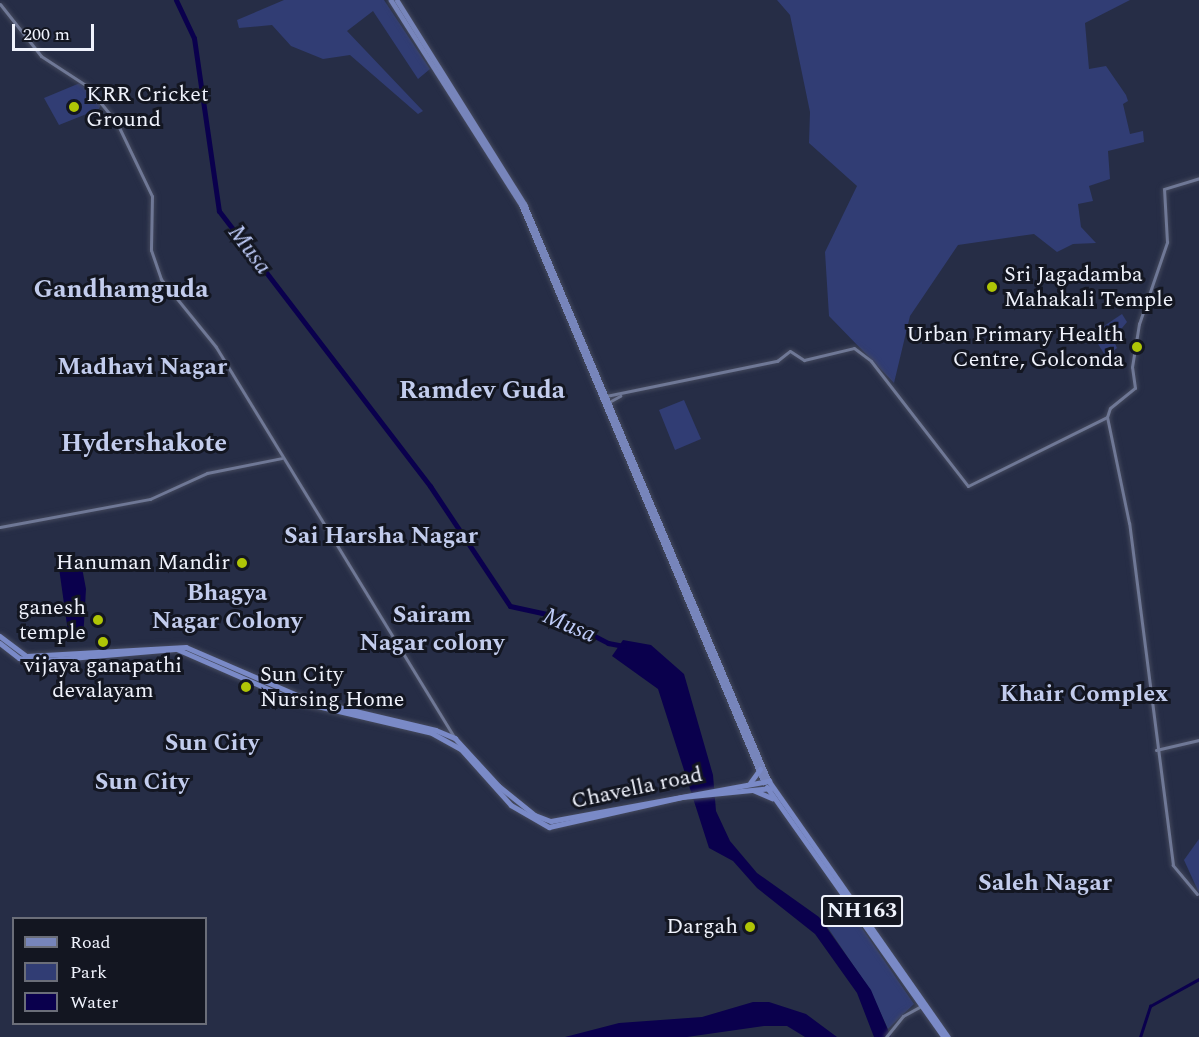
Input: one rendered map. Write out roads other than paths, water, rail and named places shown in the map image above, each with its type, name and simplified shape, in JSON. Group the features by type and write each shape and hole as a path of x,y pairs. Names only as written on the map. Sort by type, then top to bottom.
{"highway":[{"path":"0,636 27,656 186,647 309,700 454,740"},
{"name":"Chavella road","path":"0,643 19,658 36,661 177,648 296,701 422,730 454,740 499,786 549,821 572,820 732,785 750,783 766,785"},
{"path":"750,783 760,769"},
{"path":"766,785 785,815"},
{"name":"Chavella road","path":"673,797 751,790 766,785"},
{"name":"NH163","path":"766,785 946,1037"},
{"name":"NH163","path":"751,790 766,793 785,815 921,1006 946,1037"}],"main road":[{"path":"391,0 513,188 605,396"},
{"path":"397,0 516,186 766,785"},
{"path":"608,403 766,785"}],"street":[{"path":"0,3 41,57 87,86 117,123 152,196 151,250 161,279 216,347 454,740"},
{"path":"1198,896 1173,865 1156,750 1128,520 1107,417 1110,408 1135,388 1132,367 1139,324 1167,242 1164,189 1199,178"},
{"path":"605,396 620,396 777,361 790,351 804,360 854,348 871,361 968,486 1107,417"},
{"path":"608,403 620,396"},
{"path":"0,527 150,500 207,473 282,458"},
{"path":"1156,750 1199,740"},
{"path":"886,1037 890,1031 921,1006"}],"water":[{"path":"80,557 86,589 83,640 70,639 58,561"},
{"path":"623,640 651,645 684,674 713,775 716,811 730,841 757,873 819,917 871,990 891,1037 874,1037 857,993 815,934 757,888 733,861 709,848 658,689 612,656"},
{"path":"753,1002 769,1002 806,1014 837,1037 805,1037 787,1026 764,1026 687,1037 565,1037 619,1023 702,1017"}],"waterway":[{"name":"Musa","path":"176,0 194,38 219,211 430,486 510,606 556,616 608,643 624,646"},
{"path":"1140,1037 1150,1006 1199,979"}],"place":[{"name":"KRR Cricket Ground","path":"74,107"},
{"name":"Sri Jagadamba Mahakali Temple","path":"992,287"},
{"name":"Urban Primary Health Centre, Golconda","path":"1137,347"},
{"name":"Hanuman Mandir","path":"242,563"},
{"name":"ganesh temple","path":"98,620"},
{"name":"vijaya ganapathi devalayam","path":"103,642"},
{"name":"Sun City Nursing Home","path":"246,687"},
{"name":"Dargah","path":"750,927"}],"district":[{"name":"Gandhamguda","path":"121,290"},
{"name":"Madhavi Nagar","path":"142,368"},
{"name":"Ramdev Guda","path":"482,391"},
{"name":"Hydershakote","path":"144,444"},
{"name":"Sai Harsha Nagar","path":"381,537"},
{"name":"Bhagya Nagar Colony","path":"227,608"},
{"name":"Sairam Nagar colony","path":"432,630"},
{"name":"Khair Complex","path":"1084,695"},
{"name":"Sun City","path":"212,744"},
{"name":"Sun City","path":"142,783"},
{"name":"Saleh Nagar","path":"1045,884"}]}
